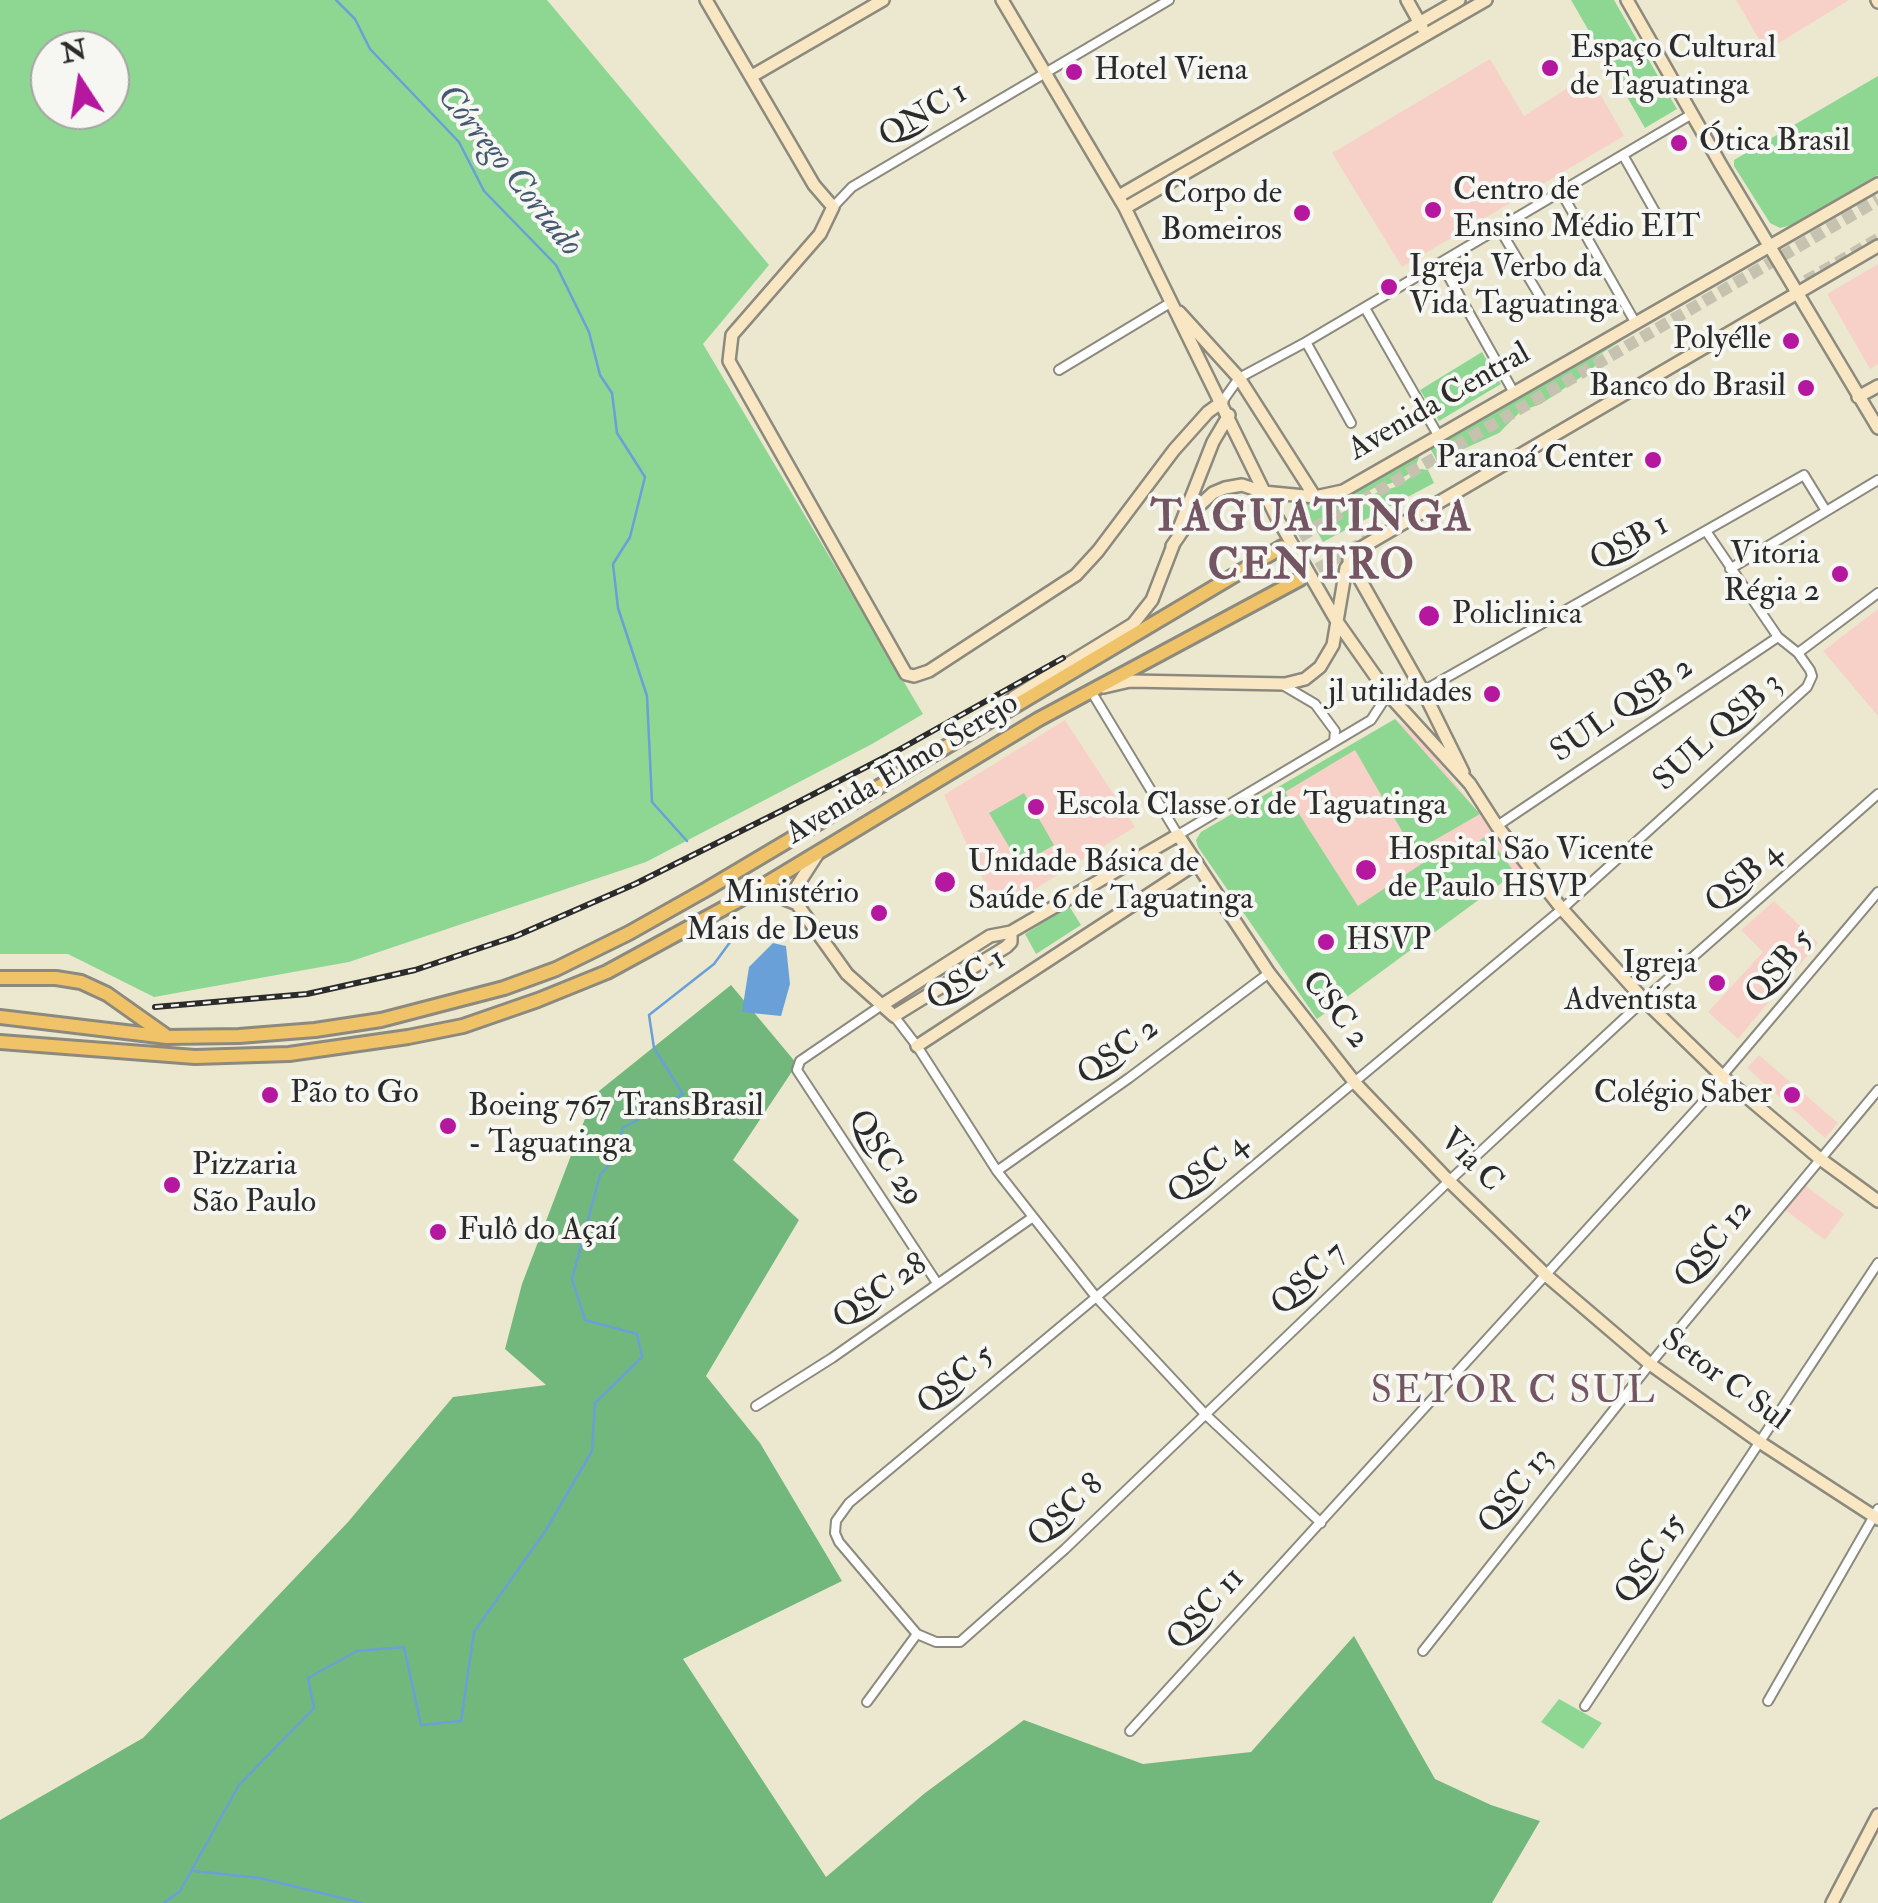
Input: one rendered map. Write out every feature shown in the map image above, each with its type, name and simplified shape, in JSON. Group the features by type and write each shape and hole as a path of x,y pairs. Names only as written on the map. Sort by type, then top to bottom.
{"main road":[{"path":"706,0 814,185 833,207 820,234 732,335 729,361 906,674 930,671 1076,576 1174,450 1222,402"},
{"path":"752,76 883,0"},
{"path":"1002,0 1122,202 1229,415 1262,492 1336,620 1388,694 1470,784"},
{"path":"1406,0 1427,35"},
{"path":"1261,125 1459,0"},
{"path":"1122,202 1486,0"},
{"path":"1627,0 1878,428"},
{"name":"Avenida Central","path":"1172,546 1213,492 1242,486 1315,497 1343,491 1635,322 1771,249 1878,184"},
{"path":"1091,691 1130,681 1281,684 1305,679 1320,667 1333,645 1349,560 1368,542 1878,246"},
{"path":"1170,303 1239,378 1315,497"},
{"path":"1858,398 1878,386"},
{"path":"998,715 1014,697 1132,624 1152,600 1214,442 1229,415"},
{"name":"Avenida Elmo Serejo","path":"0,1017 167,1037 277,1033 380,1020 458,1002 556,969 708,889 1282,547"},
{"path":"1349,560 1470,784 1497,826 1562,909 1644,1000 1724,1077 1819,1158 1878,1200"},
{"name":"Avenida Elmo Serejo","path":"0,1042 195,1057 289,1054 463,1026 538,1000 607,972 741,898 1091,691 1300,579"},
{"path":"1388,694 1422,691"},
{"path":"882,1005 990,936 1011,932 1178,835"},
{"name":"CSC 2","path":"1178,835 1269,972 1356,1084"},
{"path":"796,904 797,886 817,854"},
{"name":"QSC 1","path":"917,1046 1197,862"},
{"path":"741,898 777,896 796,904 848,974 894,1016 1006,947 1011,942 1011,932"},
{"path":"0,978 81,982 107,994 167,1037"},
{"name":"Via C","path":"1356,1084 1448,1181 1547,1276"},
{"name":"Setor C Sul","path":"1547,1276 1650,1364 1761,1442 1877,1515"},
{"path":"1832,1903 1878,1816"}],"street":[{"name":"QNC 1","path":"833,207 852,187 1169,0"},
{"path":"1222,402 1239,378 1692,114"},
{"path":"1623,155 1667,233"},
{"path":"1561,192 1635,322"},
{"path":"1499,228 1548,310"},
{"path":"1441,263 1513,391"},
{"path":"1059,370 1170,303"},
{"path":"1365,308 1438,435"},
{"path":"1306,342 1352,423"},
{"name":"QSB 1","path":"1422,691 1804,475 1826,511"},
{"path":"1730,568 1878,480"},
{"path":"1706,531 1778,638 1798,654 1878,593"},
{"name":"SUL QSB 2","path":"1497,826 1778,638"},
{"name":"SUL QSB 3","path":"1356,1084 1562,909 1798,696 1811,682 1810,670 1798,654"},
{"path":"1281,684 1316,704 1335,732 1334,742"},
{"path":"1091,691 1178,835 1371,720 1388,694"},
{"name":"QSB 4","path":"1448,1181 1644,1000 1878,794"},
{"name":"QSB 5","path":"1547,1276 1724,1077 1878,892"},
{"name":"QSC 2","path":"997,1171 1269,972"},
{"name":"QSC 29","path":"882,1005 800,1061 797,1070 937,1284"},
{"path":"894,1016 997,1171 1096,1297 1205,1414 1320,1522"},
{"name":"QSC 4","path":"1096,1297 1356,1084"},
{"name":"QSC 12","path":"1650,1364 1878,1090"},
{"name":"QSC 7","path":"1205,1414 1448,1181"},
{"name":"QSC 28","path":"756,1406 832,1358 1033,1216"},
{"name":"QSC 15","path":"1585,1706 1878,1262"},
{"name":"QSC 11","path":"1130,1731 1547,1276"},
{"name":"QSC 5","path":"917,1634 839,1542 836,1522 850,1504 1096,1297"},
{"name":"QSC 13","path":"1424,1651 1650,1364"},
{"name":"QSC 8","path":"917,1634 936,1642 960,1642 1065,1549 1205,1414"},
{"path":"1768,1701 1877,1515"},
{"path":"867,1702 917,1634"}],"shaded area":[{"path":"1736,0 1849,0 1766,51"},
{"name":"Centro de Ensino Médio EIT","path":"1490,59 1524,116 1589,74 1624,136 1402,267 1332,153"},
{"path":"1878,264 1878,364 1870,369 1827,294"},
{"path":"1878,609 1878,716 1823,651"},
{"name":"Hospital São Vicente de Paulo HSVP","path":"1395,719 1418,736 1522,868 1317,1019 1196,840 1201,832"},
{"name":"Escola Classe 01 de Taguatinga","path":"1065,720 1135,827 998,912 944,795"},
{"path":"1774,901 1818,943 1738,1039 1708,1012 1763,952 1741,930"},
{"name":"Colégio Saber","path":"1759,1055 1838,1123 1825,1138 1747,1068"},
{"name":"Colégio Saber","path":"1803,1184 1844,1214 1825,1240 1784,1209"}],"green space":[{"path":"0,0 547,0 769,265 703,344 923,714 646,862 349,962 154,997 68,954 0,954"},
{"path":"1571,0 1614,0 1677,109 1645,128"},
{"path":"1878,76 1878,175 1792,225 1780,228 1770,223 1734,160"},
{"path":"1653,320 1596,357 1599,363 1581,377 1541,404 1521,411 1499,433 1437,461 1430,448"},
{"path":"1482,352 1501,384 1439,421 1420,390"},
{"path":"1420,454 1414,471 1374,488 1312,523 1301,504 1330,504"},
{"path":"1421,469 1428,470 1434,483 1323,542 1315,528 1378,492 1399,486"},
{"name":"Hospital São Vicente de Paulo HSVP","path":"1395,719 1480,814 1414,852 1355,750 1285,792 1358,906 1432,857 1462,854 1487,835 1515,873 1317,1019 1196,840 1201,832"},
{"path":"1024,793 1054,845 1020,865 989,813"},
{"path":"1069,906 1081,925 1036,954 1025,934"},
{"path":"731,985 797,1064 733,1160 799,1220 706,1376 760,1443 842,1581 683,1659 826,1877 925,1793 1024,1720 1143,1764 1251,1752 1354,1636 1435,1779 1491,1805 1540,1821 1492,1903 0,1903 0,1820 143,1738 348,1522 453,1397 546,1385 505,1349 522,1284 594,1095"},
{"path":"1559,1699 1602,1723 1583,1749 1541,1722"}],"water":[{"path":"773,943 786,946 790,984 781,1016 742,1012 749,967"}],"waterway":[{"name":"Córrego Cortado","path":"336,0 355,19 370,49 459,142 484,191 556,265 589,332 600,375 612,393 617,433 645,477 630,537 613,564 618,608 647,696 652,802 687,841"},
{"path":"164,1903 180,1891 239,1785 314,1708 308,1678 357,1651 404,1647 421,1725 461,1721 474,1632 546,1530 592,1451 595,1403 642,1357 637,1334 585,1320 572,1279 600,1175 614,1159 623,1128 683,1094 654,1048 649,1015 714,964 739,930"},
{"path":"194,1871 260,1878 362,1903"}],"tunnel":[{"path":"1284,546 1878,200"},
{"path":"1806,281 1878,239"},
{"path":"1302,578 1367,540"}],"railway":[{"path":"155,1007 307,994 415,970 516,936 635,884 781,811 1063,658"}],"place":[{"name":"Espaço Cultural de Taguatinga","path":"1550,68"},
{"name":"Hotel Viena","path":"1074,72"},
{"name":"Ótica Brasil","path":"1679,143"},
{"name":"Centro de Ensino Médio EIT","path":"1433,210"},
{"name":"Corpo de Bomeiros","path":"1302,213"},
{"name":"Igreja Verbo da Vida Taguatinga","path":"1389,287"},
{"name":"Polyélle","path":"1791,341"},
{"name":"Banco do Brasil","path":"1806,388"},
{"name":"Paranoá Center","path":"1653,460"},
{"name":"Vitoria Régia 2","path":"1840,574"},
{"name":"Policlinica","path":"1429,616"},
{"name":"jl utilidades","path":"1492,694"},
{"name":"Escola Classe 01 de Taguatinga","path":"1036,807"},
{"name":"Hospital São Vicente de Paulo HSVP","path":"1366,870"},
{"name":"Unidade Básica de Saúde 6 de Taguatinga","path":"945,882"},
{"name":"Ministério Mais de Deus","path":"879,913"},
{"name":"HSVP","path":"1326,942"},
{"name":"Igreja Adventista","path":"1717,983"},
{"name":"Pão to Go","path":"270,1095"},
{"name":"Colégio Saber","path":"1792,1095"},
{"name":"Boeing 767 TransBrasil - Taguatinga","path":"448,1126"},
{"name":"Pizzaria São Paulo","path":"172,1185"},
{"name":"Fulô do Açaí","path":"438,1232"}],"district":[{"name":"TAGUATINGA CENTRO","path":"1312,545"},
{"name":"SETOR C SUL","path":"1514,1394"}]}
